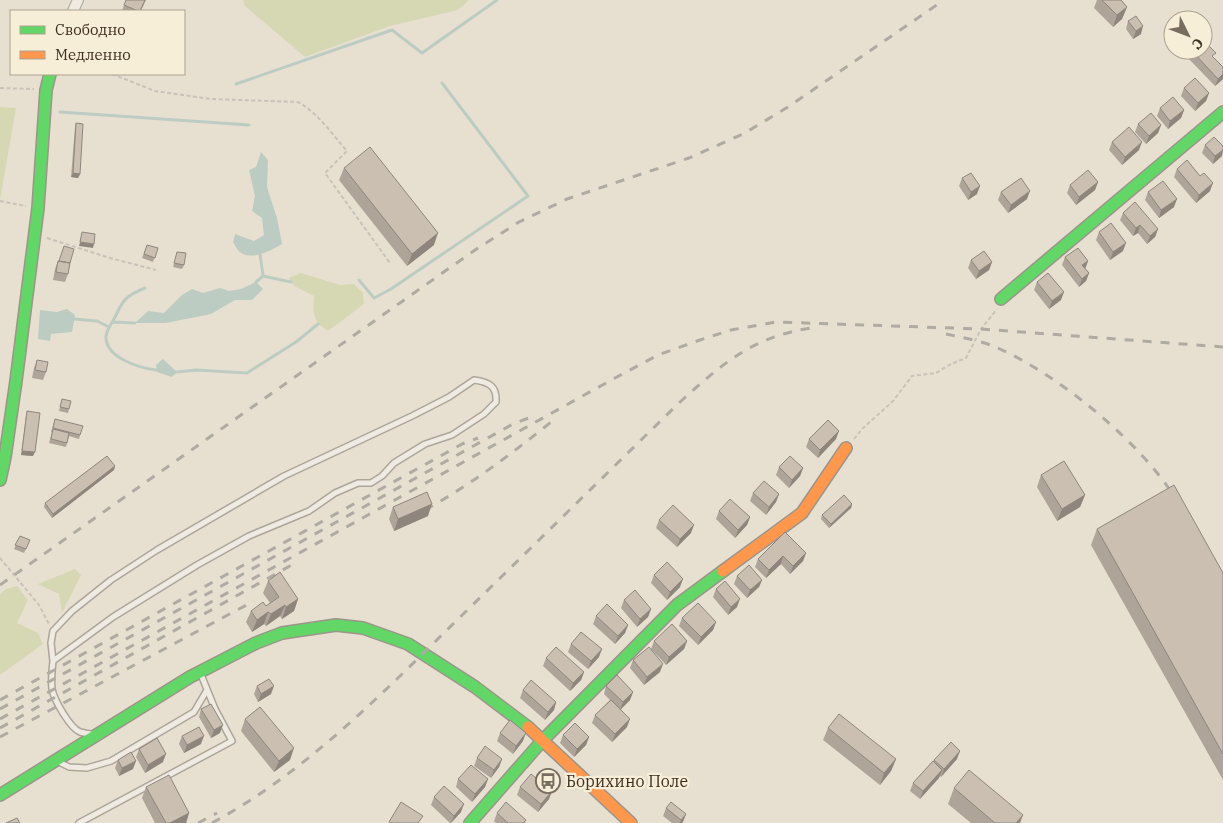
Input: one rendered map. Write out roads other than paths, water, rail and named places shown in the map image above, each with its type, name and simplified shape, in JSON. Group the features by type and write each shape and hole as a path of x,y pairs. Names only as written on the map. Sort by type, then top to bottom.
{"street":[{"path":"0,480 16,381 35,234 46,90 50,75"},
{"path":"1001,299 1223,112"},
{"path":"470,823 542,741 677,604 802,513 846,448"},
{"path":"0,795 200,672 256,643 282,633 336,625 363,628 392,637 424,653 490,697 519,719 631,823"}],"lane":[{"path":"54,661 113,617 249,536 309,511 335,493 358,483 371,483 382,476 394,463 425,444 452,435 484,414 496,402 497,394 493,386 486,382 474,380 449,397 412,416 284,476 157,550 111,580 72,611 53,631 51,643 54,661 52,690 67,720 78,732 97,736"},
{"path":"79,823 232,740 215,709 200,672"},
{"path":"57,760 69,767 87,768 110,762 194,712 207,690"}],"waterway":[{"path":"236,84 392,30 422,53 497,0"},
{"path":"359,280 374,298 391,289 528,196 442,83"},
{"path":"60,112 249,125"},
{"path":"260,254 263,275"},
{"path":"256,282 263,276 291,282"},
{"path":"145,288 125,299 109,327 106,336 107,344 117,356 141,367 156,370"},
{"path":"74,319 97,321 109,327"},
{"path":"113,322 135,323"},
{"path":"177,372 196,370 247,373 296,342 318,324"}],"railway":[{"path":"0,585 475,250 519,222 567,199 689,158 743,134 788,107 944,0"},
{"path":"0,719 658,355 731,330 776,322 981,329 1223,347"},
{"path":"212,823 278,781 339,732 425,651 680,402 724,364 755,345 790,332 811,328"},
{"path":"946,334 994,346 1048,376 1073,394 1122,435 1162,479 1177,501"},
{"path":"0,709 513,424 534,416"},
{"path":"425,510 492,467 556,418"},
{"path":"0,700 462,444 478,438"},
{"path":"0,728 297,562"},
{"path":"0,737 254,601"},
{"path":"198,823 217,813"}],"place":[{"name":"Борихино Поле","path":"548,781"}]}
